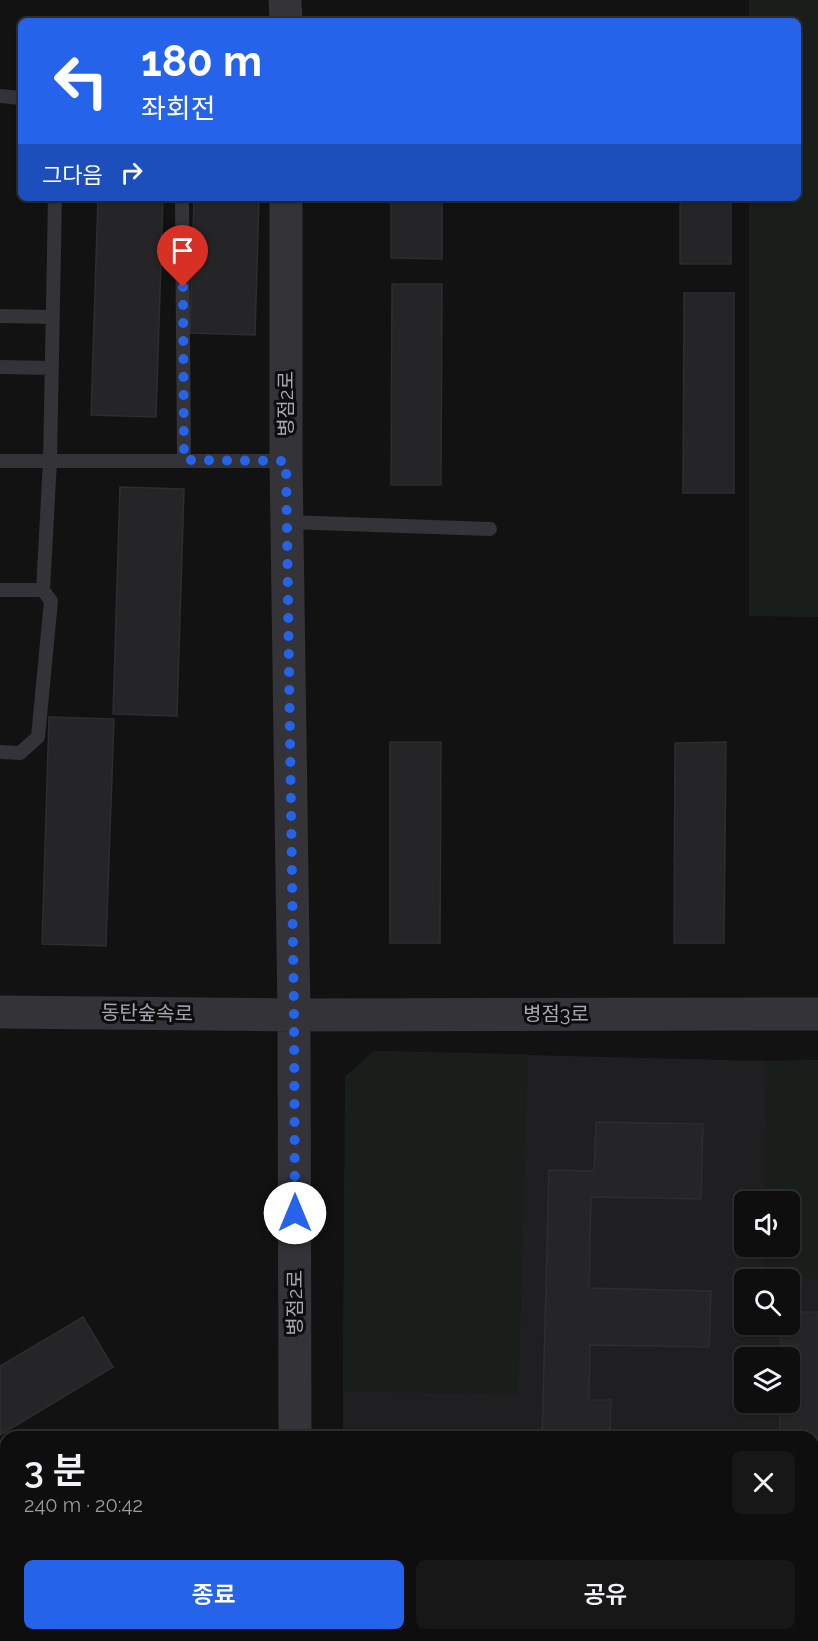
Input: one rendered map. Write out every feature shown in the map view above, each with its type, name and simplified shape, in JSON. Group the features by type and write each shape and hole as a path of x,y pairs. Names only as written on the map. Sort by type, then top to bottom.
{"street":[{"path":"285,0 286,18"},
{"name":"병점2로","path":"286,201 286,461 294,1015 295,1431"},
{"name":"동탄숲속로","path":"0,1012 294,1015"},
{"name":"병점3로","path":"294,1015 818,1014"}],"lane":[{"path":"0,96 18,98"},
{"path":"0,752 20,753 38,737 51,601 43,590 50,461 55,201"},
{"path":"182,201 184,460"},
{"path":"0,316 52,317"},
{"path":"0,367 52,368"},
{"path":"0,461 286,461"},
{"path":"287,522 490,529"},
{"path":"0,590 43,590"}],"shaded area":[{"path":"749,0 818,0 818,617 749,616 749,201 801,201 801,18 749,18"},
{"path":"374,1051 766,1061 818,1060 818,1431 343,1431 345,1077"},
{"path":"374,1051 528,1054 518,1395 343,1391 345,1077"},
{"path":"818,1060 818,1279 800,1279 800,1269 763,1269 764,1257 800,1257 800,1191 764,1191 766,1061"}],"building":[{"path":"98,201 163,201 156,417 91,415"},
{"path":"194,201 259,201 255,335 190,333"},
{"path":"391,201 442,201 442,259 391,258"},
{"path":"680,201 731,201 731,264 680,264"},
{"path":"392,284 442,284 441,485 391,485"},
{"path":"684,293 734,293 734,493 683,493"},
{"path":"120,487 184,489 177,716 113,714"},
{"path":"49,717 114,719 106,946 42,944"},
{"path":"390,742 441,742 440,943 390,943"},
{"path":"726,742 724,943 674,943 675,743"},
{"path":"596,1122 703,1124 701,1199 591,1197 589,1288 711,1291 709,1347 590,1345 589,1400 611,1400 610,1431 542,1431 549,1170 594,1171"},
{"path":"800,1312 818,1312 818,1431 780,1431 780,1413 800,1413 800,1347 781,1347 781,1335 800,1335"},
{"path":"83,1317 113,1367 7,1431 0,1431 0,1366"}],"route":[{"path":"183,287 184,460 286,461 295,1213"}]}
